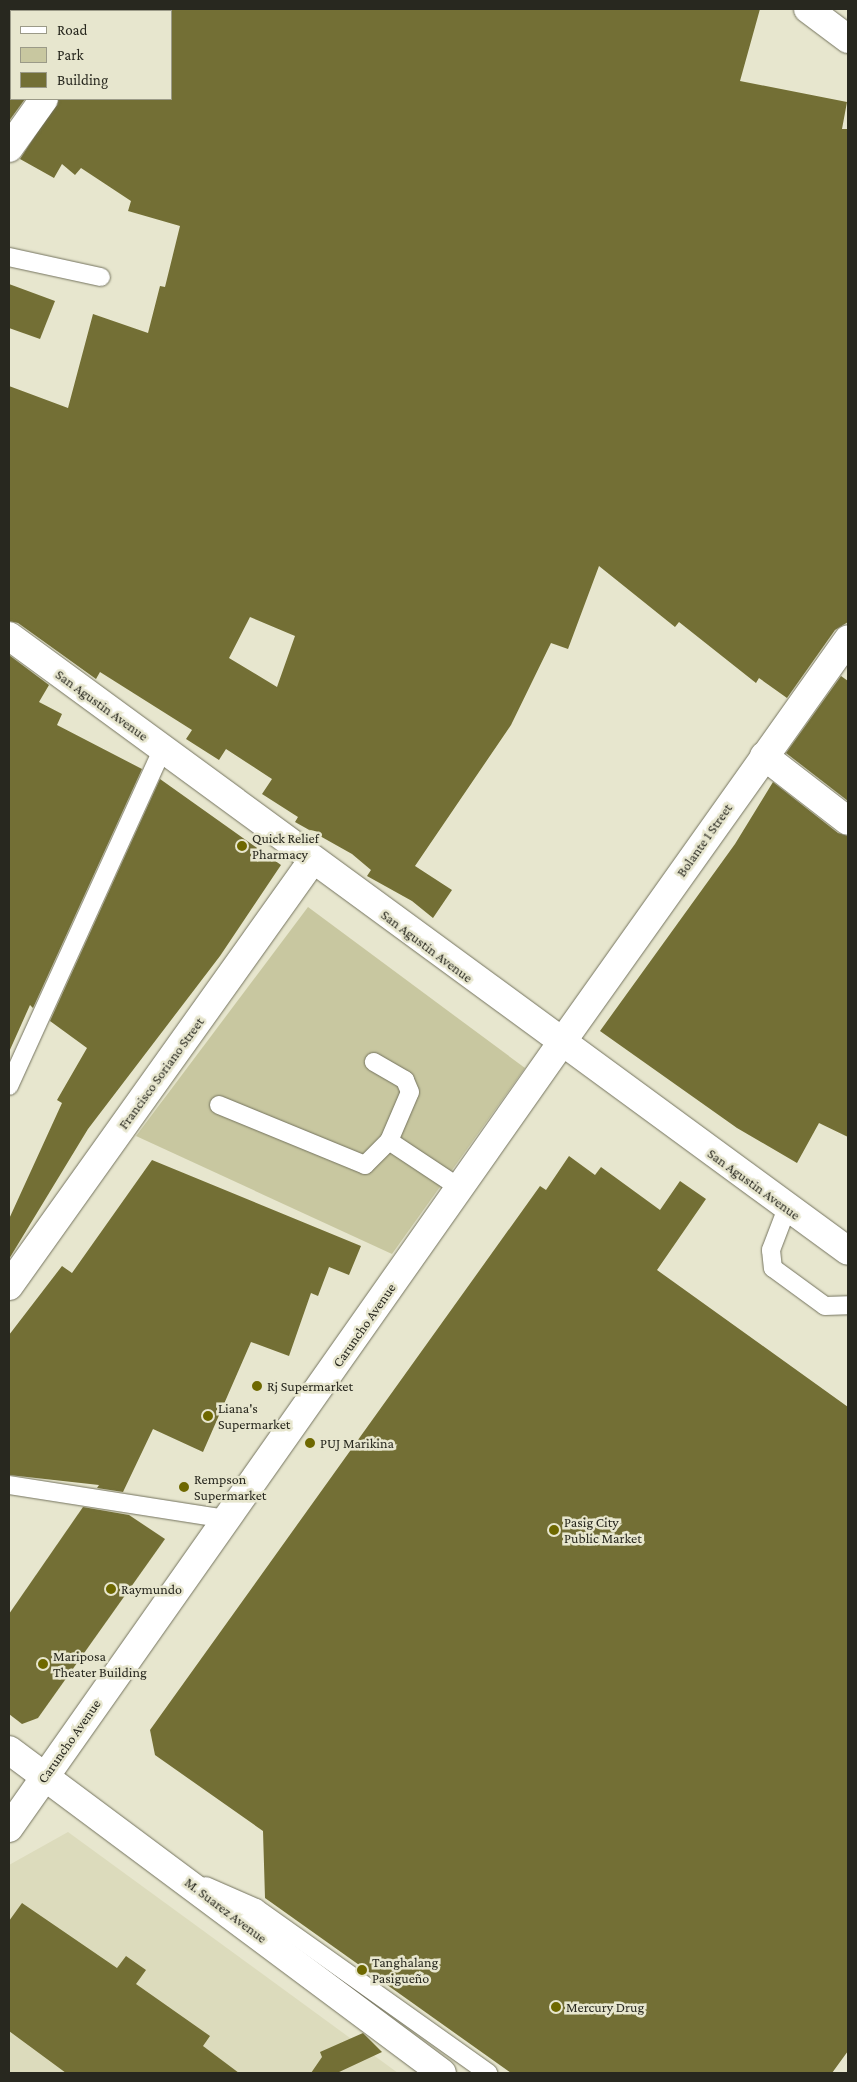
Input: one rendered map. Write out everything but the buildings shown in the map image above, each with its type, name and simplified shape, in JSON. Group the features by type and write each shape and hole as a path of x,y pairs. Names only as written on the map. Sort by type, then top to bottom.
{"street":[{"path":"808,9 847,33"},
{"path":"9,148 43,100"},
{"name":"San Agustin Avenue","path":"9,636 312,861 848,1251"},
{"name":"Bolante 1 Street","path":"562,1042 848,639"},
{"path":"764,756 848,821"},
{"name":"Francisco Soriano Street","path":"9,1286 312,861"},
{"name":"Caruncho Avenue","path":"9,1828 562,1042"},
{"name":"M. Suarez Avenue","path":"9,1750 178,1874 442,2073"}],"lane":[{"path":"9,257 101,277"},
{"path":"9,1086 162,750"},
{"path":"219,1105 365,1164 389,1141 410,1092 409,1085 374,1062"},
{"path":"389,1141 460,1188"},
{"path":"787,1208 771,1250 773,1268 825,1306 848,1305"},
{"path":"9,1485 226,1519"},
{"path":"178,1874 256,1908 488,2073"}],"shaded area":[{"path":"68,1832 398,2073 9,2073 9,1865"}],"green space":[{"path":"308,907 525,1068 392,1254 136,1136"}],"place":[{"name":"Quick Relief Pharmacy","path":"242,846"},
{"name":"Rj Supermarket","path":"257,1386"},
{"name":"Liana's Supermarket","path":"208,1416"},
{"name":"PUJ Marikina","path":"310,1443"},
{"name":"Rempson Supermarket","path":"184,1487"},
{"name":"Pasig City Public Market","path":"554,1530"},
{"name":"Raymundo","path":"111,1589"},
{"name":"Mariposa Theater Building","path":"43,1664"},
{"name":"Tanghalang Pasigueño","path":"362,1970"},
{"name":"Mercury Drug","path":"556,2007"}]}
